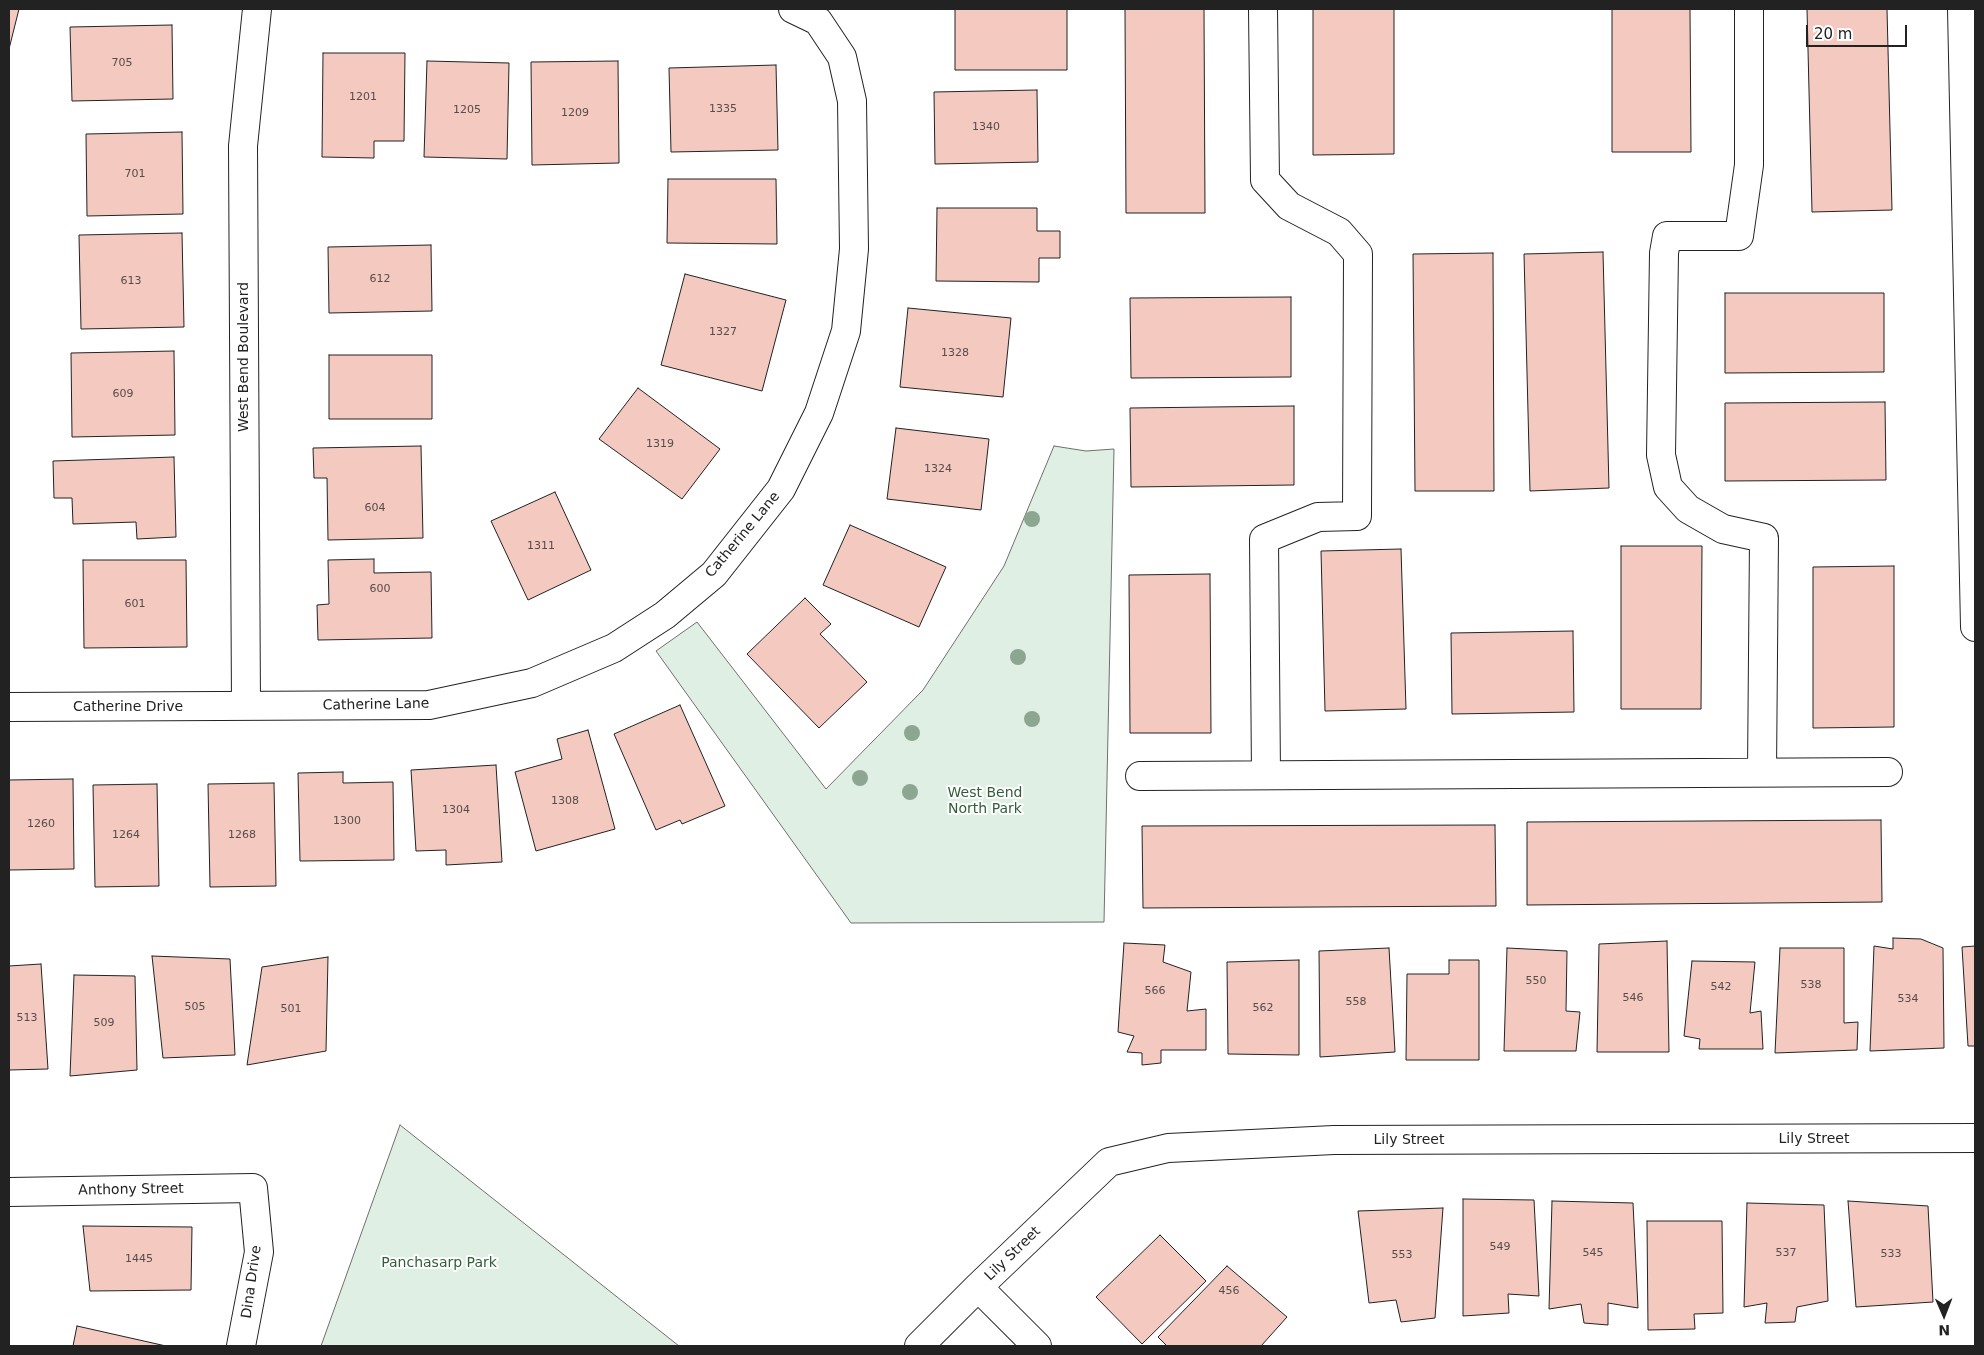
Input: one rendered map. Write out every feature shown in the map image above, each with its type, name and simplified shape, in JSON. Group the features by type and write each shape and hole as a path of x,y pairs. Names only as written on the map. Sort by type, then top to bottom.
{"street":[{"name":"West Bend Boulevard","path":"246,706 243,146 257,9"},
{"name":"Catherine Lane","path":"246,706 429,705 532,683 614,648 665,615 714,574 781,489 820,414 846,331 854,249 852,101 842,57 818,22 793,9"},
{"path":"1263,9 1265,180 1289,206 1339,232 1358,254 1357,516 1318,517 1264,539 1266,775"},
{"path":"1749,9 1748,165 1739,236 1667,236 1664,253 1662,455 1668,487 1688,509 1723,529 1764,538 1762,772"},
{"path":"1962,9 1973,456 1975,627"},
{"name":"Catherine Drive","path":"9,707 246,706"},
{"path":"1140,776 1888,772"},
{"name":"Lily Street","path":"919,1346 978,1287 1110,1162 1168,1148 1334,1140 1975,1138"},
{"name":"Anthony Street","path":"9,1192 253,1188"},
{"name":"Dina Drive","path":"241,1346 259,1252 253,1188"},
{"path":"978,1287 1037,1346"}],"green space":[{"name":"West Bend North Park","path":"1054,446 1086,451 1114,449 1104,922 851,923 656,651 697,622 826,789 923,690 1004,566"},
{"name":"Panchasarp Park","path":"400,1125 679,1346 321,1346"}],"building":[{"path":"9,9 19,9 9,49"},
{"path":"955,9 1067,9 1067,70 955,70"},
{"path":"1125,9 1204,9 1205,213 1126,213"},
{"path":"1313,9 1394,9 1394,154 1313,155"},
{"path":"1612,9 1690,9 1691,152 1612,152"},
{"path":"1807,9 1887,9 1892,210 1812,212"},
{"path":"172,25 173,99 72,101 70,27"},
{"path":"323,53 405,53 404,141 374,141 374,158 322,157"},
{"path":"427,61 509,63 507,159 424,157"},
{"path":"618,61 619,163 532,165 531,62"},
{"path":"776,65 778,150 671,152 669,68"},
{"path":"1037,90 1038,162 935,164 934,92"},
{"path":"182,132 183,214 87,216 86,134"},
{"path":"668,179 776,179 777,244 667,243"},
{"path":"937,208 1037,208 1037,231 1060,231 1060,258 1039,258 1039,282 936,281"},
{"path":"182,233 184,327 81,329 79,235"},
{"path":"431,245 432,311 329,313 328,247"},
{"path":"1603,252 1609,488 1530,491 1524,254"},
{"path":"1493,253 1494,491 1415,491 1413,254"},
{"path":"685,274 786,300 762,391 661,365"},
{"path":"1725,293 1884,293 1884,372 1725,373"},
{"path":"1291,297 1291,377 1131,378 1130,298"},
{"path":"908,308 1011,318 1003,397 900,387"},
{"path":"174,351 175,435 72,437 71,353"},
{"path":"329,355 432,355 432,419 329,419"},
{"path":"638,388 720,449 682,499 599,439"},
{"path":"1885,402 1886,480 1725,481 1725,403"},
{"path":"1294,406 1294,485 1131,487 1130,408"},
{"path":"896,428 989,439 981,510 887,499"},
{"path":"421,446 423,538 328,540 327,478 314,478 313,448"},
{"path":"174,457 176,537 137,539 136,522 73,524 72,498 54,498 53,461"},
{"path":"555,492 591,570 528,600 491,521"},
{"path":"850,525 946,567 919,627 823,585"},
{"path":"1621,546 1702,546 1701,709 1621,709"},
{"path":"1401,549 1406,709 1325,711 1321,551"},
{"path":"374,559 374,573 431,572 432,638 318,640 317,605 329,604 328,560"},
{"path":"83,560 186,560 187,647 84,648"},
{"path":"1894,566 1894,727 1813,728 1813,567"},
{"path":"1210,574 1211,733 1130,733 1129,575"},
{"path":"805,598 831,624 820,634 867,682 819,728 747,654"},
{"path":"1573,631 1574,712 1452,714 1451,633"},
{"path":"680,705 725,806 682,824 680,820 656,830 614,734"},
{"path":"588,730 615,829 536,851 515,772 562,759 557,739"},
{"path":"496,765 502,862 446,865 446,850 416,851 411,770"},
{"path":"343,772 343,783 393,782 394,860 300,861 298,773"},
{"path":"73,779 74,869 9,870 9,780"},
{"path":"274,783 276,886 210,887 208,784"},
{"path":"157,784 159,886 95,887 93,785"},
{"path":"1881,820 1882,902 1527,905 1527,822"},
{"path":"1495,825 1496,906 1143,908 1142,826"},
{"path":"1893,938 1921,939 1943,948 1944,1048 1870,1051 1874,946 1893,949"},
{"path":"1667,941 1669,1052 1597,1052 1599,944"},
{"path":"1124,943 1165,945 1163,962 1191,972 1187,1011 1206,1009 1206,1050 1161,1050 1161,1063 1142,1065 1142,1053 1127,1052 1134,1036 1118,1032"},
{"path":"1975,946 1975,1046 1968,1046 1962,947"},
{"path":"1389,948 1395,1052 1320,1057 1319,951"},
{"path":"1507,948 1567,951 1566,1011 1580,1012 1576,1051 1504,1051"},
{"path":"1780,948 1844,948 1844,1023 1858,1022 1857,1050 1775,1053"},
{"path":"152,956 230,959 235,1055 163,1058"},
{"path":"328,957 326,1051 247,1065 262,967"},
{"path":"1299,960 1299,1055 1228,1054 1227,962"},
{"path":"1449,960 1479,960 1479,1060 1406,1060 1407,974 1449,974"},
{"path":"1692,961 1755,962 1750,1013 1761,1011 1763,1049 1699,1049 1700,1039 1684,1036"},
{"path":"41,964 48,1069 9,1070 9,966"},
{"path":"74,975 135,976 137,1070 70,1076"},
{"path":"1463,1199 1534,1200 1539,1296 1508,1294 1509,1313 1463,1316"},
{"path":"1552,1201 1633,1203 1638,1308 1608,1303 1608,1325 1584,1323 1581,1304 1549,1309"},
{"path":"1848,1201 1928,1206 1933,1302 1856,1307"},
{"path":"1747,1203 1824,1205 1828,1301 1797,1307 1795,1322 1765,1323 1767,1303 1744,1307"},
{"path":"1443,1208 1435,1318 1401,1322 1396,1300 1369,1303 1358,1211"},
{"path":"1647,1221 1722,1221 1723,1313 1694,1314 1695,1329 1648,1330"},
{"path":"83,1226 192,1227 191,1290 90,1291"},
{"path":"1160,1235 1206,1281 1142,1344 1096,1297"},
{"path":"1227,1266 1287,1317 1261,1346 1167,1346 1158,1337"},
{"path":"77,1326 166,1346 73,1346"}]}
